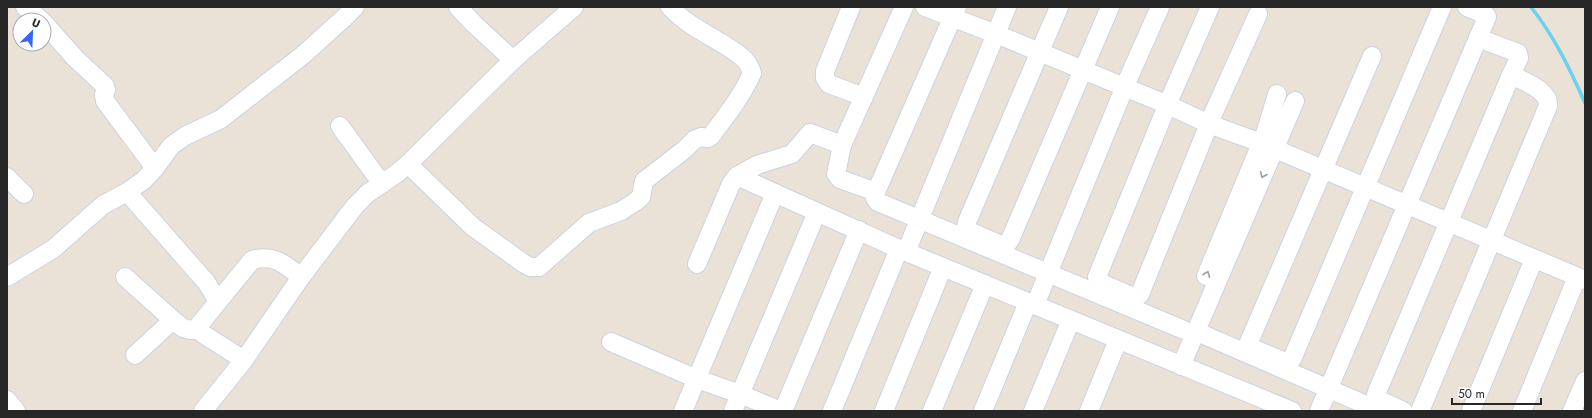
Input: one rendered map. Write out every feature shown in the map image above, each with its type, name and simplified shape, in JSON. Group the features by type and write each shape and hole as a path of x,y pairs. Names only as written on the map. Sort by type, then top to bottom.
{"street":[{"path":"7,277 53,249 103,205 127,192 144,180 171,146 185,136 222,119 308,51 355,7"},
{"path":"458,7 513,60"},
{"path":"203,411 244,360 301,277 355,206 368,193 408,164 513,60 574,7"},
{"path":"408,164 473,227 523,263 530,267 539,267 589,223 621,211 635,202 641,197 644,181 684,150 694,140 701,137 708,138 711,136 727,115 748,81 752,73 750,66 743,57 701,32 674,12 670,7"},
{"path":"851,7 825,71 825,78 829,84 864,97"},
{"path":"876,192 840,179 836,174 842,146 904,7"},
{"path":"925,7 954,10 997,30 1367,182 1494,236 1582,276"},
{"path":"832,411 903,250 919,220 1007,7"},
{"path":"1059,7 967,222 966,228 969,232 1001,245 1006,245 1010,240 1110,7"},
{"path":"983,411 1032,304 1048,274 1160,7"},
{"path":"1210,7 1169,100 1097,277 1104,285 1136,298 1139,296 1211,119 1258,14"},
{"path":"1372,56 1249,342 1252,348 1285,362 1290,362 1292,360 1442,7"},
{"path":"1319,411 1487,16 1467,7"},
{"path":"954,10 876,192 875,198 878,202 1380,411"},
{"path":"52,32 75,58 105,86 105,101 155,168"},
{"path":"1403,411 1381,402 1376,396 1519,58 1518,53 1478,38"},
{"path":"1420,411 1548,103 1538,88 1511,76"},
{"path":"1269,141 1277,94"},
{"path":"1176,364 1269,141 1295,101"},
{"path":"340,126 382,184"},
{"path":"696,264 731,184 737,176 757,165 792,154 810,133 842,146"},
{"path":"737,176 943,267 1292,411"},
{"path":"7,177 24,194"},
{"path":"127,192 206,282 218,301"},
{"path":"683,411 775,193"},
{"path":"732,411 818,212"},
{"path":"610,342 697,379 782,411 859,230"},
{"path":"1494,236 1534,259 1582,276"},
{"path":"199,330 199,325 252,260 261,257 271,258 286,265 301,277"},
{"path":"1470,411 1534,259"},
{"path":"884,411 943,267"},
{"path":"1522,411 1582,276"},
{"path":"125,277 184,328 199,330 244,360"},
{"path":"932,411 985,284"},
{"path":"135,355 173,320"},
{"path":"1033,411 1071,320"},
{"path":"1089,411 1118,340"},
{"path":"1572,411 1585,380"},
{"path":"7,400 16,411"}],"waterway":[{"path":"1531,7 1547,29 1561,53 1585,103"}]}
